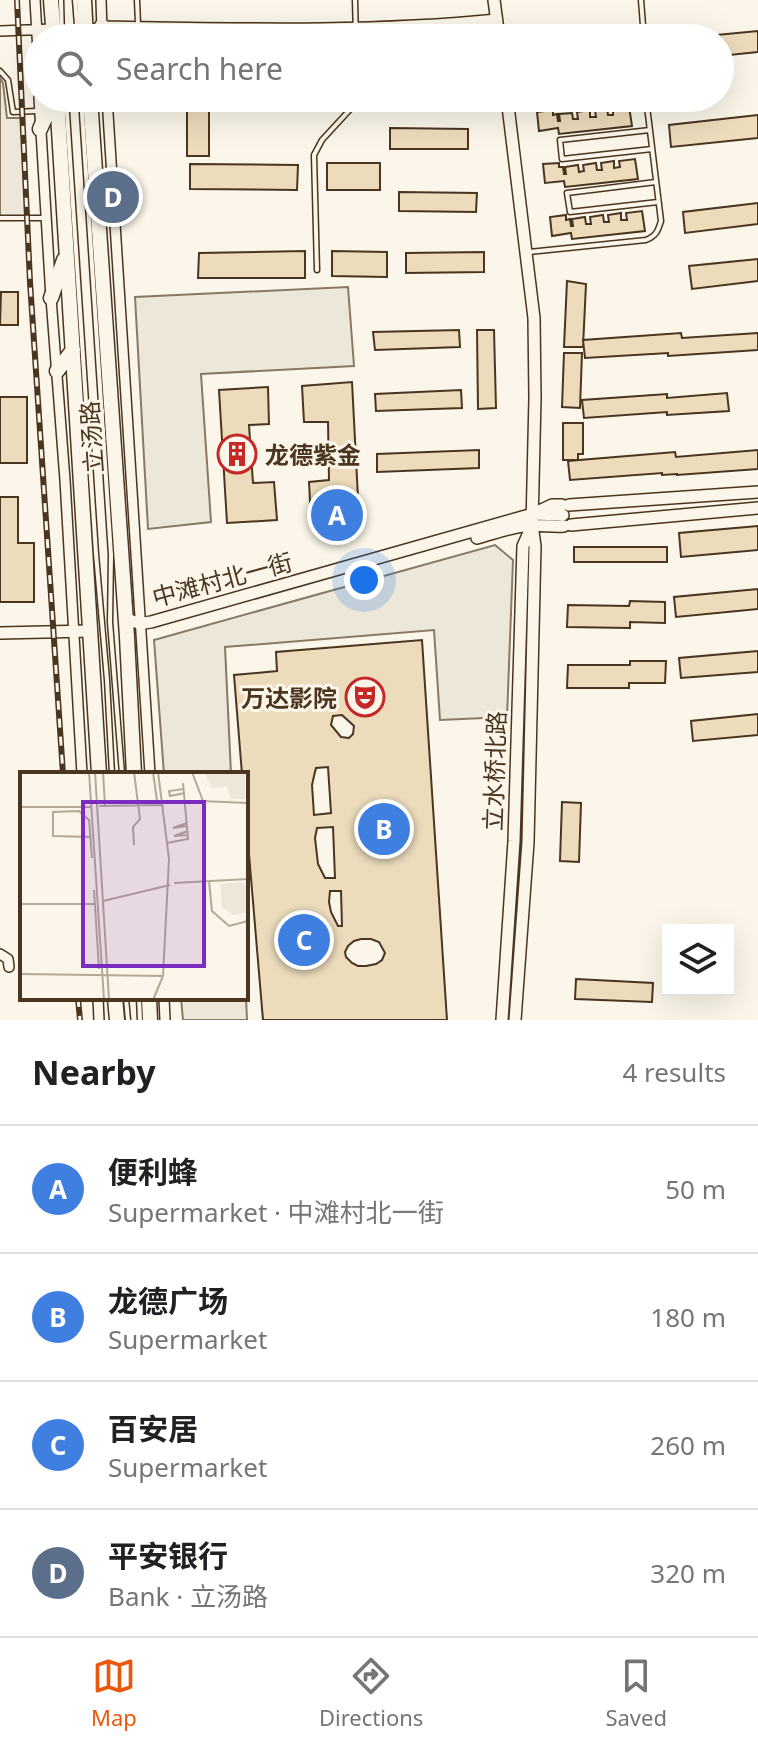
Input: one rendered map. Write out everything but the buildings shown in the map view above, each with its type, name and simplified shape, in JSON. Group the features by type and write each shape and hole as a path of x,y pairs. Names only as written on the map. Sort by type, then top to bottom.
{"main road":[{"path":"51,0 54,24"},
{"path":"84,0 85,24"},
{"path":"40,129 49,112"},
{"name":"立汤路","path":"57,112 73,350 73,480 90,631 99,772"},
{"name":"立汤路","path":"91,112 134,772"},
{"path":"51,298 67,252"},
{"path":"57,371 73,350"},
{"path":"115,1000 117,1020"},
{"path":"149,1000 150,1020"}],"street":[{"path":"35,0 37,24"},
{"path":"100,24 101,0"},
{"path":"494,0 498,24"},
{"path":"435,24 497,19"},
{"path":"0,31 24,31"},
{"name":"立汤路","path":"40,112 57,371 73,480 73,633 82,772"},
{"name":"立汤路","path":"108,112 150,772"},
{"name":"立水桥北路","path":"509,112 532,290 535,352 535,546 528,842 515,1020"},
{"path":"533,519 552,505 566,515 584,505 758,492"},
{"name":"中滩村北一街","path":"127,637 141,627 182,614 533,519 550,527 566,515 758,508"},
{"name":"立水桥北路","path":"502,1020 514,841 523,546 533,519"},
{"name":"中滩村北一街","path":"125,617 141,627"},
{"path":"0,633 90,631"},
{"path":"0,954 8,959 9,967"},
{"path":"98,1000 99,1020"},
{"path":"164,1000 165,1020"}],"lane":[{"path":"58,24 61,0"},
{"path":"75,0 77,24"},
{"path":"137,0 138,24"},
{"path":"355,0 356,24"},
{"path":"641,0 643,24"},
{"path":"0,71 8,80 13,112 24,111"},
{"path":"67,112 112,772"},
{"path":"82,112 111,555 110,622 122,772"},
{"path":"317,270 314,155 322,140 348,112"},
{"path":"527,252 646,240 654,236 661,221 648,112"},
{"path":"650,130 560,140 562,159 652,149"},
{"path":"656,182 567,193 570,212 659,202"},
{"path":"0,218 46,218"},
{"path":"126,1000 128,1020"},
{"path":"139,1000 140,1020"}],"shaded area":[{"path":"0,78 7,118 22,118 27,219 0,218"},
{"path":"348,287 354,366 201,374 211,522 148,529 135,297"},
{"path":"495,545 513,560 507,717 440,720 434,630 225,647 231,772 164,772 154,640"},
{"path":"181,1000 246,1000 247,1020 183,1020"}],"railway":[{"path":"17,0 30,282 63,772"},
{"path":"78,1000 80,1020"}],"place":[{"name":"平安银行","path":"113,197"},
{"name":"龙德紫金","path":"237,454"},
{"name":"便利蜂","path":"337,515"},
{"name":"万达影院","path":"365,697"},
{"name":"龙德广场","path":"384,829"},
{"name":"百安居","path":"304,940"}]}
